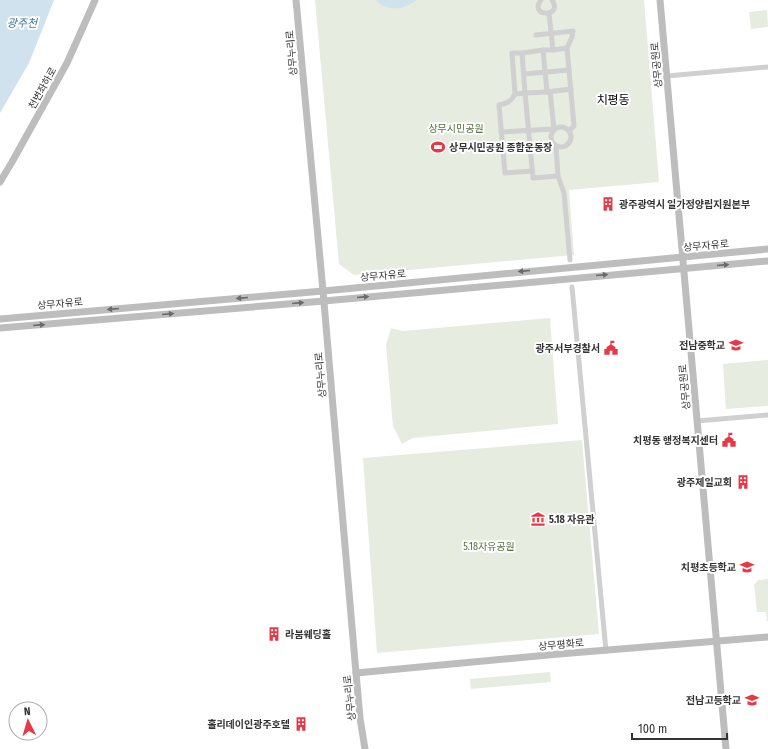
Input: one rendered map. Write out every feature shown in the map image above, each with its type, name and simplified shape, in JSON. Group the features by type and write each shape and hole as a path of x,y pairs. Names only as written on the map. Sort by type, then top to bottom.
{"street":[{"name":"천변좌하로","path":"0,182 67,63 95,0"},
{"name":"상무누리로","path":"296,0 360,718 365,749"},
{"path":"541,0 538,5 540,10 544,13 549,13 553,10 554,5 552,0"},
{"name":"상무공원로","path":"660,0 726,749"},
{"path":"549,13 553,50"},
{"path":"536,34 572,31 572,37 567,48 574,126 569,131"},
{"path":"532,171 505,173 499,105 507,103 515,94 512,53 567,48"},
{"path":"501,132 554,129 563,127 569,131 571,137 569,144 563,148 556,147 551,142 550,135 554,129 543,50"},
{"path":"522,52 533,178 558,176"},
{"path":"667,76 768,67"},
{"path":"524,74 569,70"},
{"path":"515,94 571,89"},
{"path":"556,147 558,176 564,193 570,260"},
{"name":"상무자유로","path":"0,319 768,249"},
{"name":"상무자유로","path":"0,328 324,301 768,260"},
{"path":"572,287 606,651"},
{"path":"697,421 768,414"},
{"name":"상무평화로","path":"356,673 768,637"}],"green space":[{"name":"상무시민공원","path":"315,0 644,0 659,182 569,190 574,255 354,275 339,264"},
{"path":"767,10 768,27 751,29 749,12"},
{"path":"550,318 558,424 413,438 402,444 393,426 386,345 391,328 403,331"},
{"path":"768,360 768,406 726,409 723,364"},
{"name":"5.18자유공원","path":"582,440 599,634 377,653 363,458"},
{"path":"768,579 767,621 766,612 757,612 754,584 758,580"},
{"path":"550,672 551,682 471,689 470,679"}],"water":[{"name":"광주천","path":"0,0 54,0 29,63 0,113"},
{"path":"376,0 417,0 407,6 391,8 385,7"}],"place":[{"name":"상무시민공원 종합운동장","path":"438,147"},
{"name":"광주광역시 일가정양립지원본부","path":"608,204"},
{"name":"전남중학교","path":"736,345"},
{"name":"광주서부경찰서","path":"611,348"},
{"name":"치평동 행정복지센터","path":"729,440"},
{"name":"광주제일교회","path":"743,482"},
{"name":"5.18 자유관","path":"538,519"},
{"name":"치평초등학교","path":"747,567"},
{"name":"라붐웨딩홀","path":"274,634"},
{"name":"전남고등학교","path":"752,700"},
{"name":"홀리데이인광주호텔","path":"301,724"}],"district":[{"name":"치평동","path":"613,100"}]}
